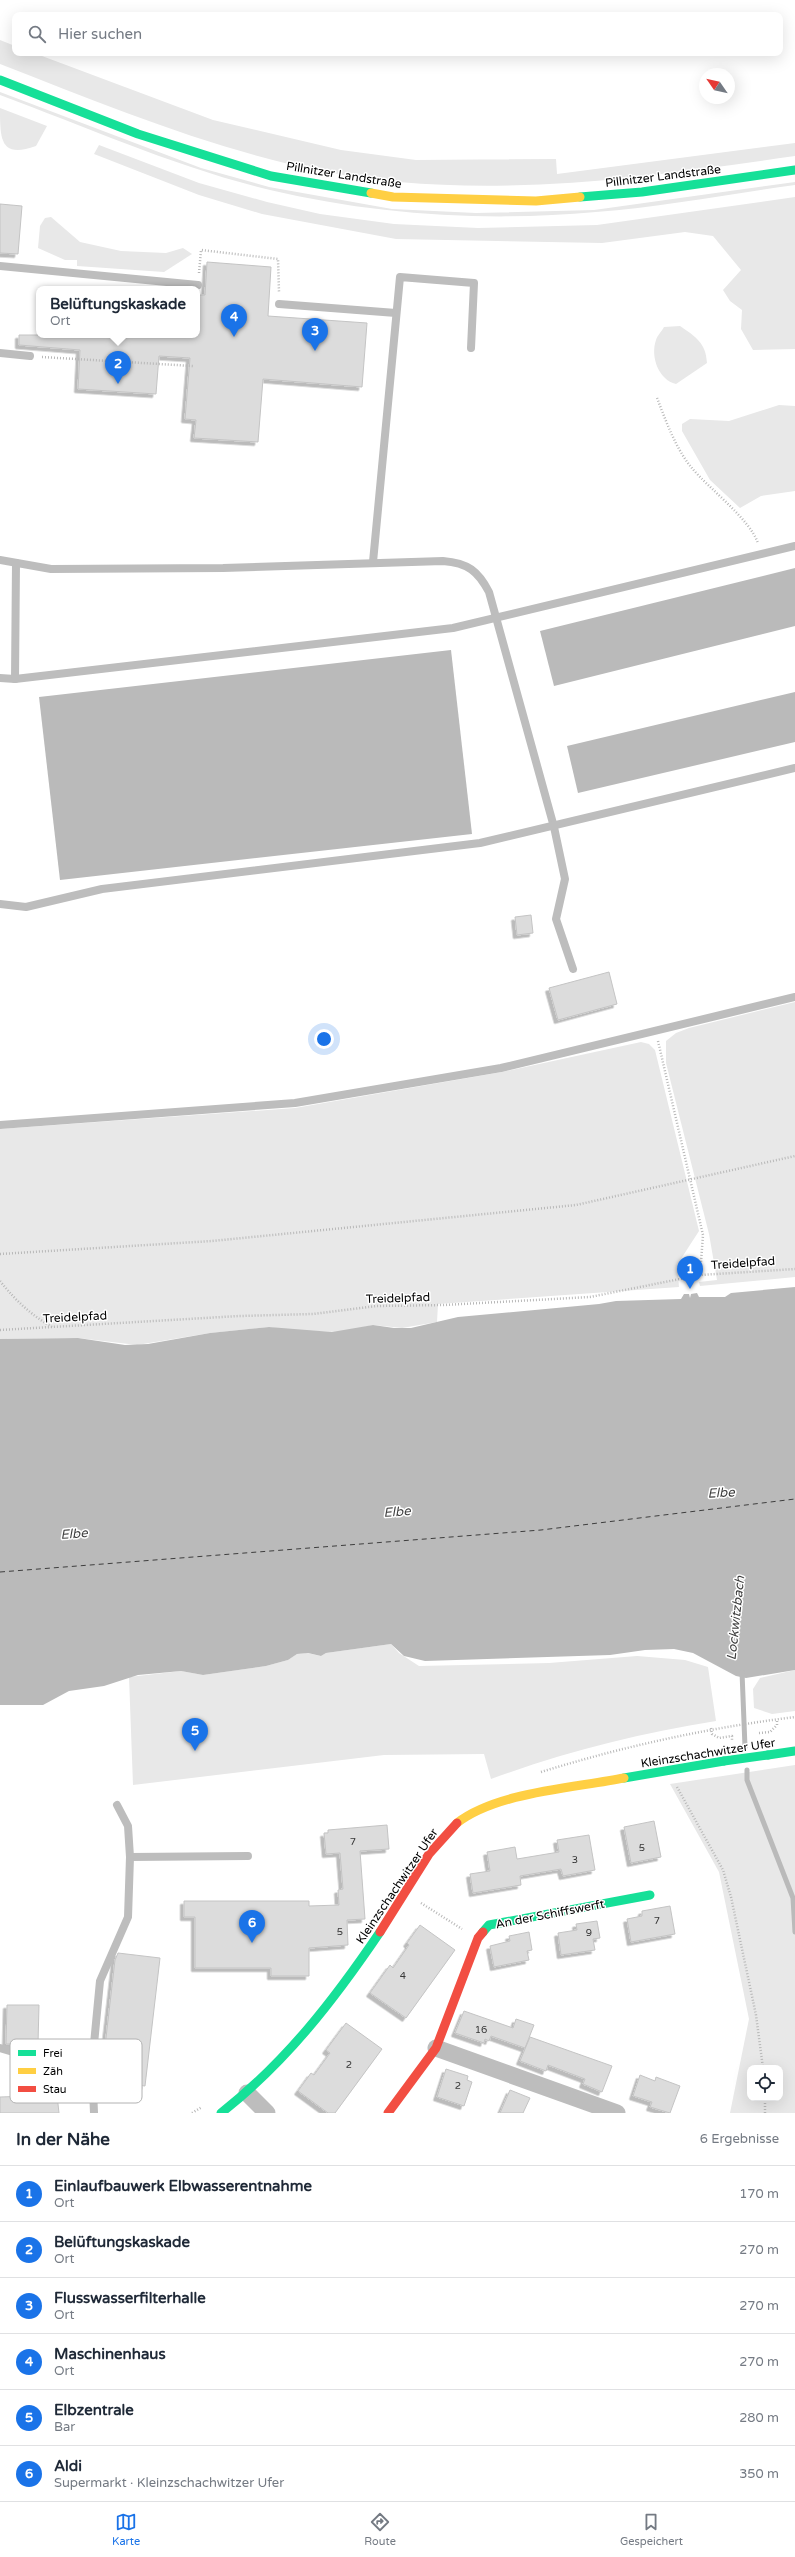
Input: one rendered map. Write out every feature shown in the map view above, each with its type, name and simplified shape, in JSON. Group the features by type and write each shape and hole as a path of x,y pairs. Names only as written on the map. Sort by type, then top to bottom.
{"street":[{"name":"Pillnitzer Landstraße","path":"0,80 138,134 272,176 393,197 536,201 642,192 795,170"},
{"name":"Kleinzschachwitzer Ufer","path":"221,2113 247,2093 284,2058 324,2012 406,1893 442,1836 453,1826 479,1810 520,1798 675,1769 795,1751"},
{"name":"An der Schiffswerft","path":"388,2113 436,2048 478,1938 489,1925 650,1895"},
{"path":"436,2048 617,2113"},
{"path":"247,2093 267,2113"}],"lane":[{"path":"0,266 198,285"},
{"path":"373,562 400,277 474,283 471,348"},
{"path":"279,304 396,313"},
{"path":"0,353 30,356"},
{"path":"0,678 15,679 453,628 496,619 795,546"},
{"path":"0,560 16,564 59,569 223,568 373,562 444,561 464,564 480,576 489,592 554,827 565,879 556,919 573,969"},
{"path":"15,679 16,564"},
{"path":"0,904 26,907 102,889 480,843 554,827 795,768"},
{"path":"0,1125 295,1103 502,1068 795,997"},
{"path":"95,2039 100,1982 128,1917 130,1857 128,1826 117,1805"},
{"path":"130,1857 248,1856"},
{"path":"0,2048 10,2051"},
{"path":"94,2103 94,2113"}],"path":[{"path":"198,285 201,250 278,259 279,304"},
{"path":"30,356 193,366"},
{"path":"657,398 672,435 690,466 756,536 762,554"},
{"path":"656,1031 703,1235 700,1275"},
{"path":"0,1254 212,1241 576,1205 690,1181 795,1156"},
{"name":"Treidelpfad","path":"0,1330 239,1316 313,1314 376,1306 444,1305 590,1297 700,1275 795,1269"},
{"path":"0,1281 24,1307 52,1327"},
{"path":"732,1736 719,1738 712,1734 713,1728 795,1717"},
{"path":"759,1733 770,1732 777,1725 777,1719"},
{"path":"675,1769 677,1787 722,1870 731,1897 756,2015 763,2065"},
{"path":"406,1893 478,1938"},
{"path":"764,2113 765,2101"}],"shaded area":[{"path":"0,40 12,45 12,56 42,56 213,120 341,150 416,160 556,159 557,174 795,143 795,156 647,176 549,184 499,186 449,185 399,182 347,176 296,166 246,153 196,137 97,102 0,64"},
{"path":"0,92 201,168 269,187 392,209 476,213 594,210 795,182 795,185 646,207 555,215 473,216 391,211 310,199 270,190 202,171 134,147 0,95"},
{"path":"0,108 47,126 36,146 15,150 4,144 1,129"},
{"path":"99,145 199,183 267,202 320,214 394,224 478,228 597,225 795,197 795,349 753,350 741,329 742,310 730,301 723,290 741,270 713,236 685,232 602,243 396,239 262,214 199,195 94,154"},
{"path":"51,217 80,242 121,251 166,253 183,248 192,254 164,272 77,266 77,260 65,260 38,248 40,226 45,218"},
{"path":"680,326 702,345 705,350 707,363 676,384 665,378 657,367 654,347 657,338 664,327"},
{"path":"779,405 795,406 795,491 761,496 740,508 710,480 682,431 682,424 690,419 729,421"},
{"path":"795,1002 795,1277 700,1286 699,1282 717,1280 709,1234 666,1063 666,1041 676,1033 689,1028"},
{"path":"641,1042 649,1044 655,1050 699,1231 677,1265 679,1287 438,1304 437,1322 402,1328 373,1325 342,1332 295,1331 269,1327 210,1333 137,1345 78,1338 0,1339 0,1129 295,1108 502,1072"},
{"path":"391,1644 399,1653 419,1666 549,1663 637,1656 685,1660 708,1667 716,1721 659,1731 602,1744 546,1760 491,1779 484,1754 384,1755 133,1785 129,1677 181,1671 203,1675 266,1666 288,1660 297,1654 307,1653 321,1656 326,1653"},
{"path":"795,1670 795,1711 772,1714 754,1708 753,1689 760,1678"},
{"path":"795,1765 795,2113 730,2113 749,2019 719,1872 670,1784"}],"water":[{"path":"795,568 795,626 554,686 540,631"},
{"path":"451,650 472,834 60,880 39,697"},
{"path":"795,692 795,742 578,793 567,746"},
{"name":"Elbe","path":"795,1287 795,1670 746,1678 736,1676 693,1653 674,1649 645,1650 610,1655 425,1661 404,1656 391,1644 326,1653 321,1656 308,1653 297,1654 288,1660 266,1666 203,1675 181,1671 138,1675 104,1686 69,1691 43,1705 0,1705 0,1339 78,1338 125,1345 148,1344 210,1333 269,1327 332,1332 373,1325 394,1328 411,1328 458,1317 599,1304 616,1301 681,1299 684,1294 689,1294 690,1298 691,1294 697,1293 699,1297 725,1297 731,1293"}],"building":[{"path":"0,204 22,206 18,254 0,253"},
{"path":"207,262 271,267 268,316 367,323 362,387 263,379 258,442 194,438 196,420 185,419 190,358 159,356 156,394 78,389 80,350 19,345 19,335 36,335 36,338 200,338 200,295 205,295"},
{"path":"531,915 533,933 517,935 515,917"},
{"path":"609,972 617,1004 558,1020 549,988"},
{"path":"654,1821 661,1857 631,1863 624,1827"},
{"path":"387,1825 389,1849 360,1851 365,1919 347,1920 348,1945 309,1948 309,1976 271,1976 271,1968 195,1968 195,1917 184,1917 184,1901 309,1901 309,1906 339,1905 338,1890 343,1889 340,1853 326,1854 324,1833 328,1833 328,1830"},
{"path":"589,1835 595,1870 563,1876 561,1869 520,1876 521,1885 473,1893 470,1874 490,1871 487,1852 515,1847 517,1859 559,1852 557,1840"},
{"path":"670,1906 675,1934 631,1942 627,1919 642,1916 642,1911"},
{"path":"597,1921 600,1938 593,1939 595,1950 561,1955 558,1933 577,1930 576,1924"},
{"path":"420,1925 455,1950 406,2018 370,1993 390,1965 393,1968 409,1945 407,1943"},
{"path":"529,1932 532,1950 527,1951 529,1960 494,1967 490,1946 510,1941 509,1936"},
{"path":"118,1953 160,1958 145,2086 142,2086 142,2039 106,2039 115,1960"},
{"path":"7,2005 39,2005 38,2039 10,2039 10,2044 6,2044"},
{"path":"464,2011 513,2028 516,2019 534,2025 525,2048 491,2036 489,2041 485,2039 484,2043 455,2033"},
{"path":"346,2023 382,2049 335,2113 328,2113 298,2091 311,2073 314,2075 330,2053 326,2050"},
{"path":"530,2037 612,2066 602,2092 583,2084 585,2079 548,2065 546,2071 520,2061"},
{"path":"446,2069 468,2076 467,2080 472,2082 464,2106 437,2097"},
{"path":"640,2075 655,2081 656,2077 680,2086 670,2113 650,2107 652,2102 633,2096"},
{"path":"510,2090 530,2098 523,2113 500,2113"},
{"path":"0,2097 10,2097 10,2103 58,2103 59,2113 0,2113"}],"waterway":[{"name":"Lockwitzbach","path":"742,1672 745,1747"},
{"name":"Lockwitzbach","path":"747,1770 747,1780 793,1898 795,1932"}],"ferry route":[{"path":"0,1572 541,1530 795,1499"}],"traffic: fast":[{"path":"0,80 138,134 271,176 371,193"},
{"path":"580,197 642,192 795,170"},
{"path":"768,1755 795,1751"},
{"path":"724,1761 768,1755"},
{"path":"624,1778 724,1761"},
{"path":"483,1932 489,1925 650,1895"},
{"path":"221,2113 267,2073 308,2029 345,1982 380,1932"}],"traffic: slow":[{"path":"371,193 393,197 536,201 580,197"},
{"path":"457,1823 493,1804 514,1798 560,1788 624,1778"}],"traffic: jam":[{"path":"380,1932 429,1854 457,1823"},
{"path":"388,2113 436,2048 478,1938 483,1932"}],"place":[{"name":"Maschinenhaus","path":"234,337"},
{"name":"Flusswasserfilterhalle","path":"315,351"},
{"name":"Belüftungskaskade","path":"118,384"},
{"name":"Einlaufbauwerk Elbwasserentnahme","path":"690,1289"},
{"name":"Elbzentrale","path":"195,1751"},
{"name":"Aldi","path":"252,1943"}]}
